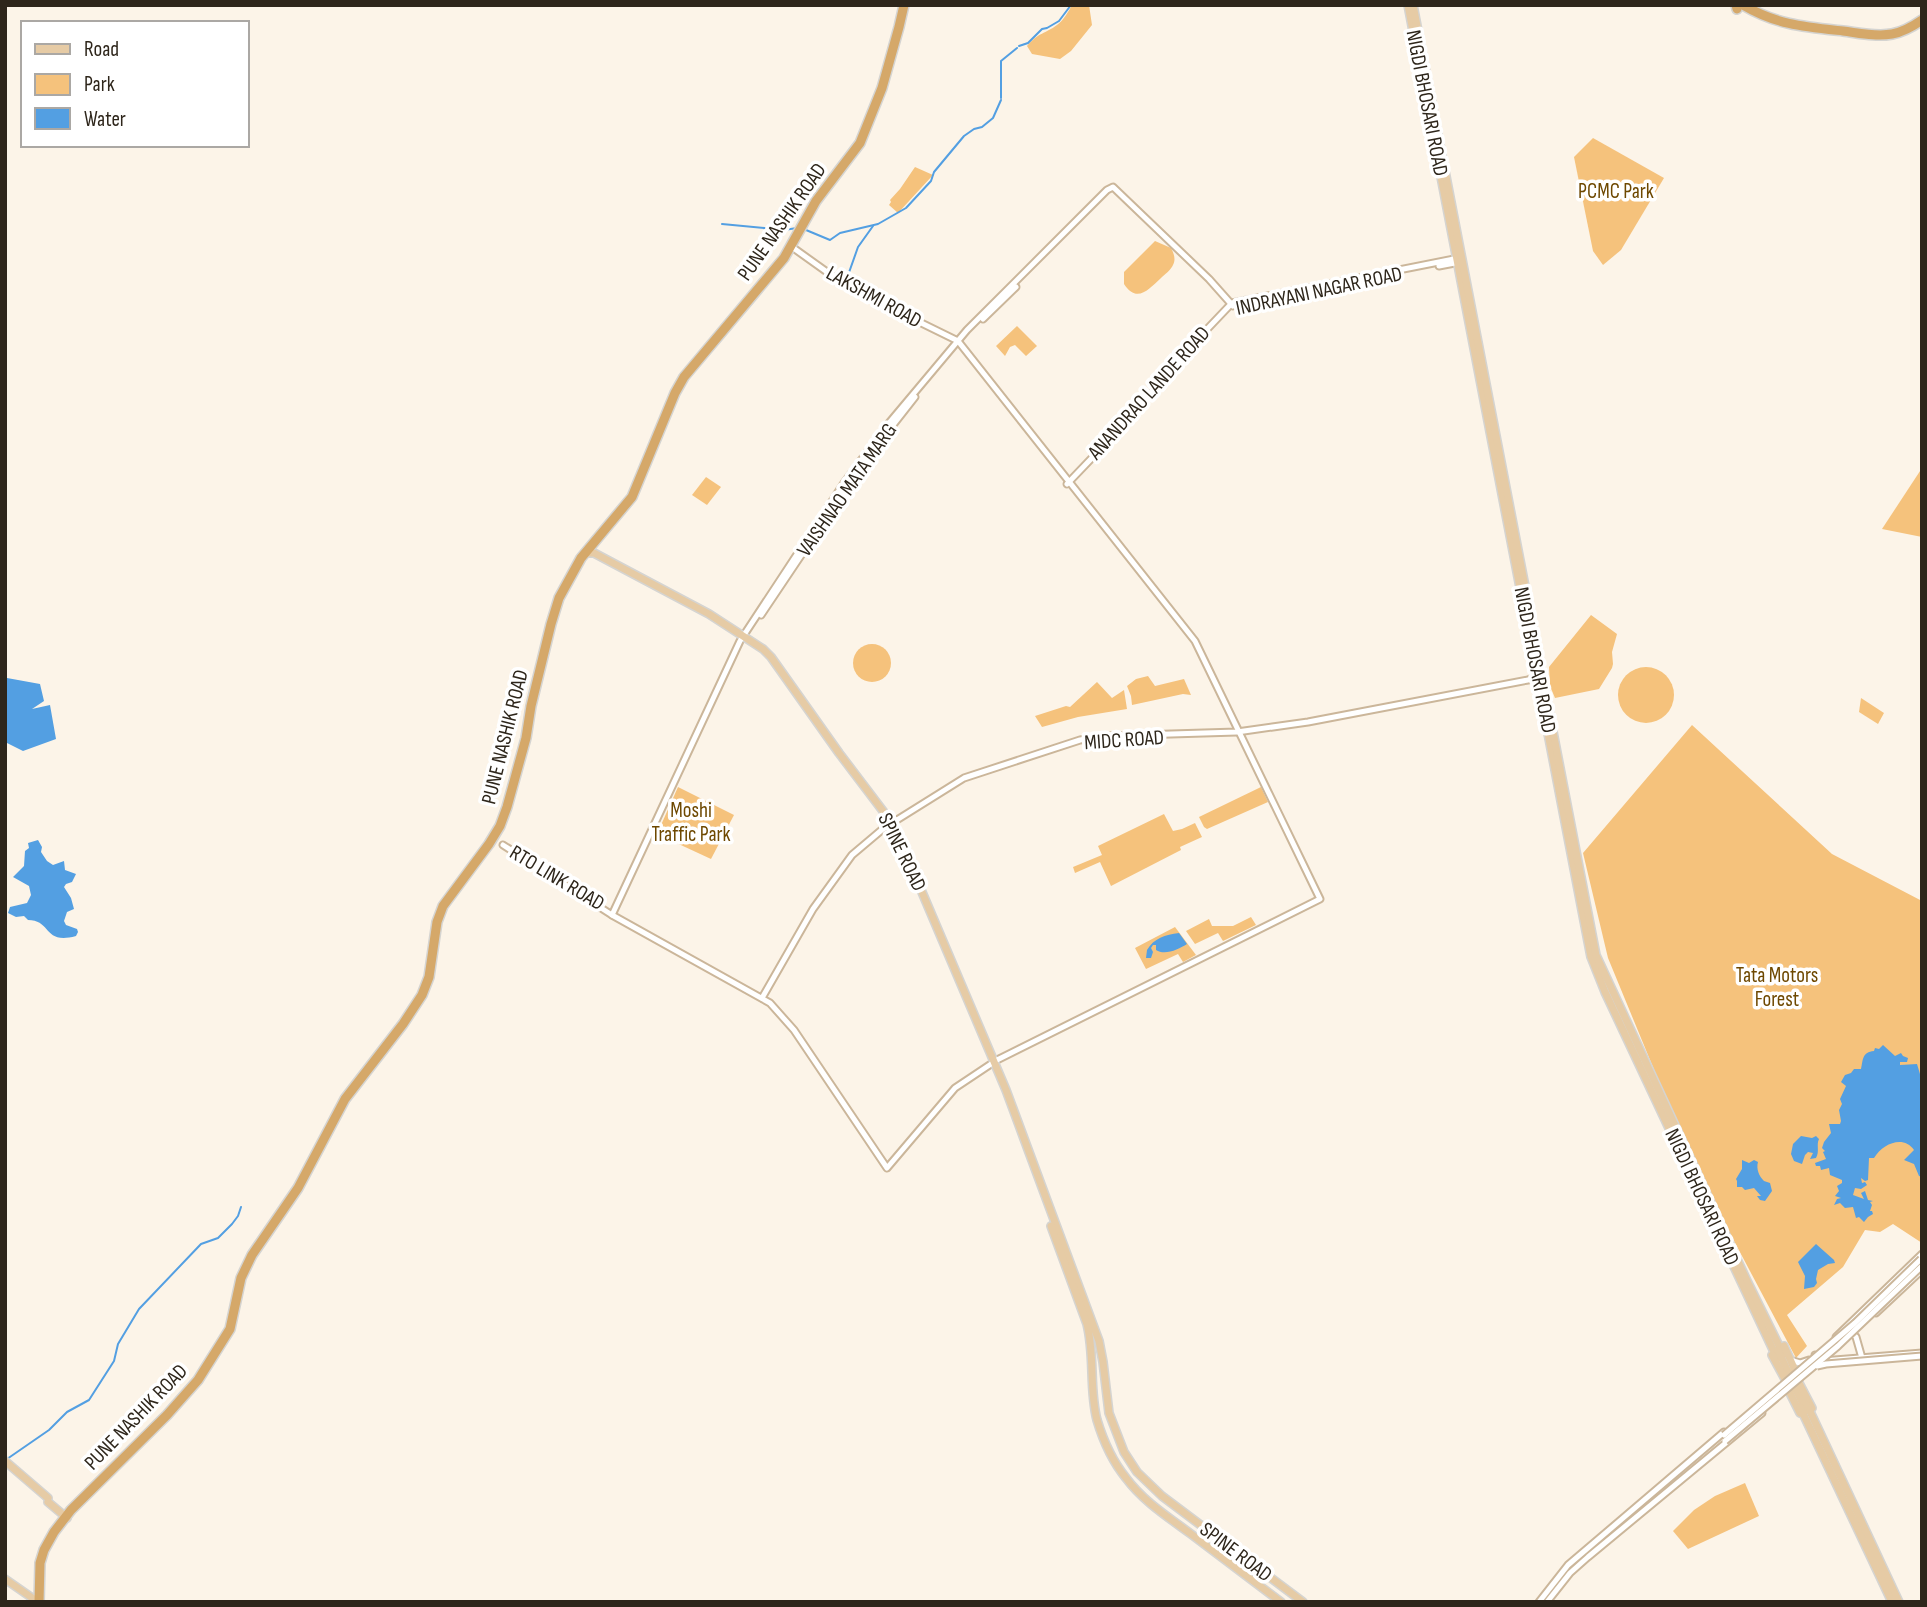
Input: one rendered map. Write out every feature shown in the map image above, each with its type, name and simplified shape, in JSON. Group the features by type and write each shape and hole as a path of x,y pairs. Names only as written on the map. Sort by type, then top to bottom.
{"highway":[{"name":"PUNE NASHIK ROAD","path":"40,1602 39,1572 48,1542 67,1517 183,1399 198,1380 228,1335 233,1323 241,1278 252,1255 303,1179 340,1106 422,995 429,977 437,922 443,906 489,844 506,812 526,738 553,614 565,585 636,495 683,384 793,248 820,202 864,141 885,89 903,26 905,5"},
{"path":"1742,7 1789,21 1868,31 1890,31 1922,18"},
{"name":"PUNE NASHIK ROAD","path":"67,1517 186,1401 227,1343 234,1328 242,1289 252,1262 307,1180 345,1105 421,1003 430,984 444,912 454,895 499,843 515,793 557,613 586,555"}],"main road":[{"name":"NIGDI BHOSARI ROAD","path":"1408,5 1541,676 1591,957 1605,992 1747,1286"},
{"name":"NIGDI BHOSARI ROAD","path":"1413,5 1420,55"},
{"name":"VAISHNAO MATA MARG","path":"614,914 743,640 853,476 988,309 1111,188 1233,304"},
{"name":"LAKSHMI ROAD","path":"793,248 848,287 958,343"},
{"name":"INDRAYANI NAGAR ROAD","path":"1233,304 1460,260"},
{"name":"ANANDRAO LANDE ROAD","path":"1068,483 1233,304"},
{"path":"958,343 1194,639 1318,898 994,1060"},
{"name":"SPINE ROAD","path":"586,555 594,553 689,603 743,640 763,649 890,826 914,873 994,1060 1059,1241 1101,1348 1112,1425 1128,1458 1137,1472 1169,1501 1303,1602"},
{"name":"MIDC ROAD","path":"764,997 805,928 846,867 890,826 960,780 1080,740 1105,736 1239,733 1308,725 1541,676"},
{"name":"MIDC ROAD","path":"1254,731 1421,702"},
{"name":"RTO LINK ROAD","path":"499,843 614,914 764,997 788,1021 887,1165 955,1088 994,1060"},
{"name":"SPINE ROAD","path":"1059,1241 1089,1333 1092,1389 1099,1426 1120,1470 1158,1509 1281,1602"},
{"path":"1723,1439 1749,1424 1812,1358 1921,1257"},
{"path":"1548,1602 1579,1564 1845,1332 1921,1257"},
{"path":"1723,1439 1792,1381 1815,1368 1922,1268"},
{"path":"1539,1602 1575,1559 1838,1346 1922,1268"},
{"path":"1747,1286 1780,1356"},
{"path":"1747,1286 1758,1294 1794,1368 1790,1393 1822,1453"},
{"path":"1747,1286 1744,1294 1782,1377 1792,1381 1832,1459"},
{"path":"1846,1326 1853,1334 1862,1357"},
{"path":"1854,1359 1858,1344"},
{"path":"1790,1360 1800,1363 1812,1358 1822,1361 1922,1356"},
{"path":"1808,1371 1826,1364 1922,1356"},
{"path":"1815,1368 1922,1356"},
{"path":"1892,1602 1822,1453 1803,1406 1832,1459 1899,1602"},
{"path":"5,1463 67,1517"},
{"path":"5,1581 40,1602"},
{"path":"5,1581 32,1602"}],"green space":[{"path":"1072,5 1089,5 1092,25 1071,51 1060,59 1032,54 1027,46 1059,23"},
{"name":"PCMC Park","path":"1593,138 1664,178 1621,250 1603,265 1593,251 1574,157"},
{"path":"915,167 933,175 898,213 889,205 890,200"},
{"path":"1155,241 1171,248 1173,265 1143,293 1134,293 1124,284 1124,272"},
{"path":"1017,326 1037,346 1026,356 1015,345 1010,347 1005,356 996,346"},
{"path":"1922,468 1922,537 1882,529"},
{"path":"706,477 721,487 707,505 692,495"},
{"path":"1591,615 1617,634 1612,652 1612,668 1599,689 1555,698 1550,686 1549,667"},
{"path":"872,644 885,650 891,663 885,676 872,682 859,676 853,663 859,650"},
{"path":"1646,667 1657,669 1666,675 1672,684 1672,706 1666,715 1657,721 1646,723 1635,721 1626,715 1620,706 1618,695 1620,684 1626,675 1635,669"},
{"path":"1148,676 1155,686 1184,679 1191,695 1183,694 1132,705 1127,686 1136,679"},
{"path":"1097,682 1112,698 1124,690 1127,709 1078,717 1042,727 1035,716 1070,707"},
{"path":"1861,698 1884,713 1878,724 1859,712"},
{"name":"Tata Motors Forest","path":"1692,725 1832,854 1922,901 1922,1243 1893,1224 1880,1232 1865,1230 1843,1267 1787,1315 1807,1346 1796,1358 1715,1205 1669,1106 1608,958 1583,853"},
{"name":"Moshi Traffic Park","path":"678,787 734,815 711,859 657,834"},
{"path":"1261,787 1268,802 1207,829 1204,827 1199,817"},
{"path":"1164,814 1173,831 1195,823 1202,837 1111,886 1100,862 1075,873 1073,867 1102,855 1098,846"},
{"path":"1251,917 1256,925 1223,941 1218,933 1195,944 1186,931 1209,919 1212,926 1233,926"},
{"path":"1175,927 1196,955 1183,962 1178,954 1146,969 1135,948"},
{"path":"1745,1483 1759,1516 1688,1549 1673,1531 1694,1510 1715,1496"}],"water":[{"path":"7,678 40,684 44,701 32,709 50,705 56,739 23,751 5,742"},
{"path":"38,840 47,861 53,865 64,861 65,870 76,874 72,882 64,887 74,909 67,912 64,921 66,925 77,929 76,936 58,937 36,921 8,913 10,907 27,903 31,895 29,886 13,877 24,866 28,843"},
{"path":"1179,933 1187,944 1168,952 1160,952 1156,950 1156,945 1153,945 1151,958 1146,958 1147,950 1157,940"},
{"path":"1883,1045 1895,1056 1901,1053 1908,1058 1907,1062 1900,1062 1900,1065 1917,1064 1920,1074 1922,1073 1922,1177 1914,1164 1904,1160 1914,1150 1905,1143 1888,1145 1874,1158 1869,1158 1868,1180 1861,1178 1862,1183 1867,1185 1861,1189 1855,1188 1853,1195 1864,1199 1861,1193 1865,1191 1868,1200 1873,1201 1870,1202 1870,1211 1873,1214 1864,1222 1859,1217 1856,1218 1853,1207 1845,1208 1840,1203 1834,1205 1837,1199 1841,1198 1835,1196 1839,1191 1837,1186 1842,1180 1830,1175 1829,1168 1821,1170 1815,1163 1826,1159 1822,1148 1831,1133 1829,1124 1840,1124 1840,1099 1846,1086 1841,1082 1845,1075 1854,1069 1861,1069 1865,1055"},
{"path":"1801,1136 1816,1136 1819,1139 1816,1158 1810,1159 1813,1153 1808,1152 1802,1164 1794,1161 1791,1154 1793,1144"},
{"path":"1742,1160 1749,1163 1754,1160 1758,1162 1761,1177 1770,1183 1772,1191 1765,1201 1760,1200 1757,1196 1761,1196 1754,1188 1745,1190 1737,1187 1736,1179 1742,1169"},
{"path":"1816,1244 1835,1263 1818,1270 1817,1283 1814,1287 1804,1289 1805,1276 1798,1262"}],"waterway":[{"path":"1019,46 1028,43 1042,29 1059,21 1071,5"},
{"path":"1001,98 1001,61 1017,48"},
{"path":"806,230 830,240 840,233 878,224 906,208 931,181 934,172 964,136 993,118 1001,100"},
{"path":"722,224 784,230 797,228"},
{"path":"846,281 858,247 873,226"},
{"path":"7,1459 49,1430 67,1412 89,1400 114,1361 118,1344 139,1309 201,1244 218,1238 238,1216 241,1207"}]}
